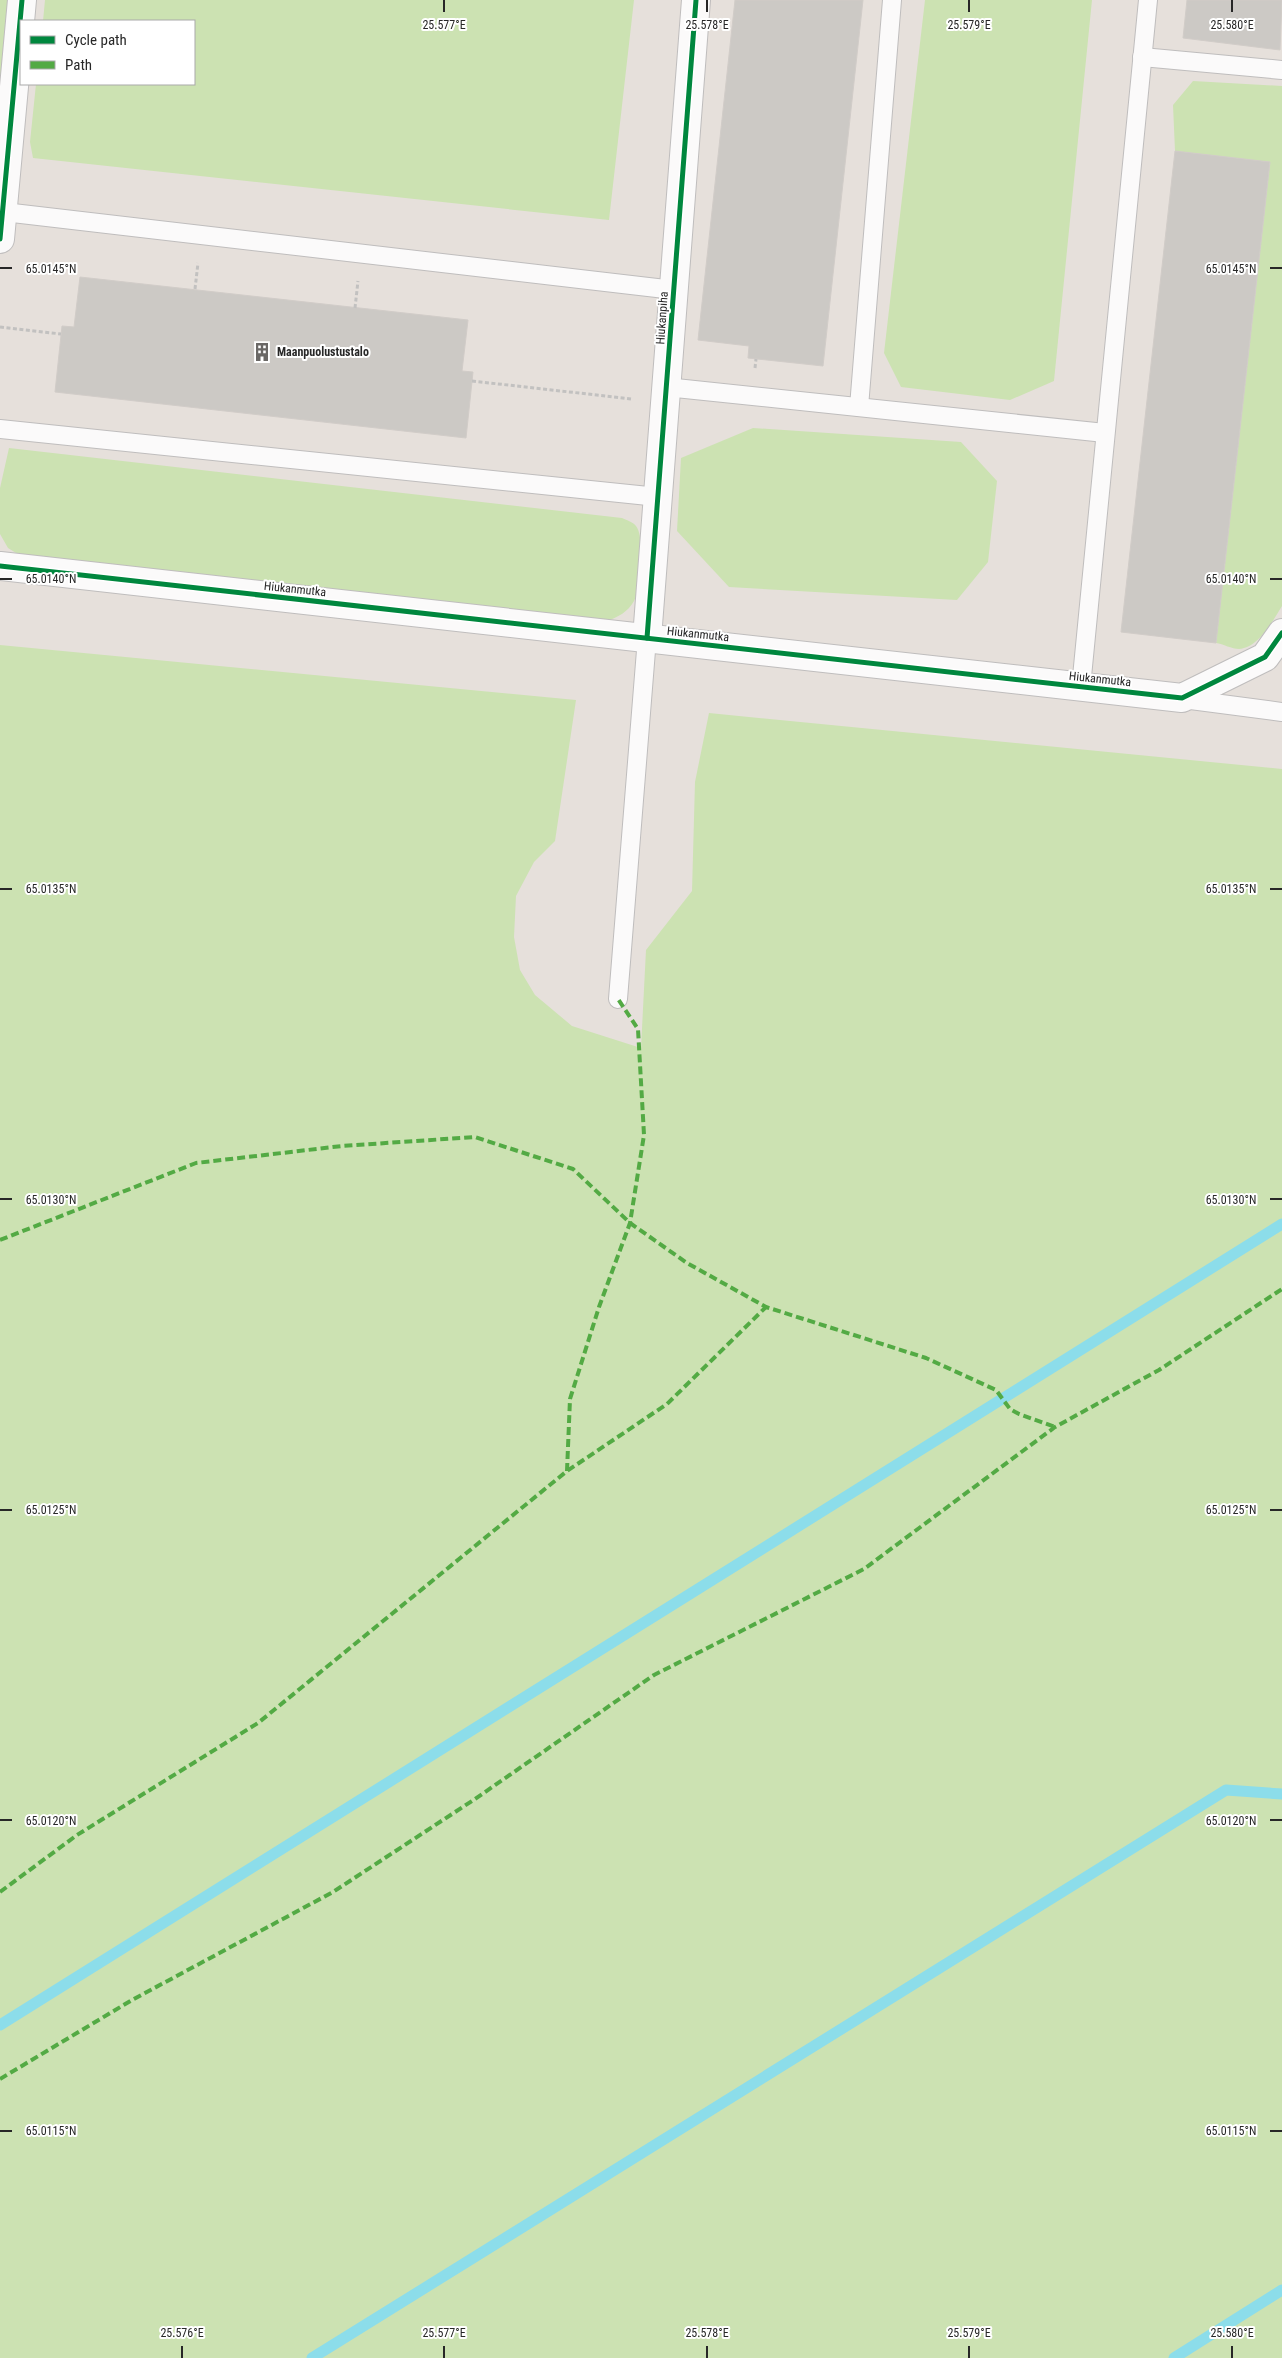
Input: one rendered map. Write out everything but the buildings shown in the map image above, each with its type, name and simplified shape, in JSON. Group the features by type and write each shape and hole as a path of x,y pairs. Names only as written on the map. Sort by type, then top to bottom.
{"street":[{"path":"20,20 22,0"},
{"name":"Hiukanpiha","path":"647,638 696,0"},
{"path":"0,239 20,24"},
{"name":"Hiukanmutka","path":"0,566 1182,698"},
{"path":"1182,698 1265,657 1282,634"}],"lane":[{"path":"859,407 892,0"},
{"path":"1080,687 1148,0"},
{"path":"1142,57 1282,70"},
{"path":"4,212 674,290"},
{"path":"666,395 859,407 1106,433"},
{"path":"0,429 658,497"},
{"path":"618,999 647,638"},
{"path":"1182,698 1282,712"}],"path":[{"path":"0,327 61,334"},
{"path":"472,380 666,395"}],"green space":[{"path":"0,0 9,0 0,88"},
{"path":"45,0 634,0 609,220 33,158 30,142 36,85 195,85 195,20 43,20"},
{"path":"925,0 1092,0 1054,381 1010,400 901,387 884,353"},
{"path":"1193,81 1282,86 1282,606 1259,639 1253,644 1239,649 1216,643 1270,162 1175,151 1173,105"},
{"path":"753,428 961,442 997,481 988,562 957,600 729,587 677,531 681,458"},
{"path":"9,448 622,518 635,525 639,532 641,563 639,586 634,601 629,608 619,616 607,621 21,556 8,548 0,534 0,488"},
{"path":"0,645 576,700 555,841 534,862 516,896 514,937 520,970 535,995 572,1026 641,1048 646,950 692,891 695,782 709,713 1282,769 1282,2358 0,2358"}],"waterway":[{"path":"0,2025 1282,1224"},
{"path":"312,2358 1226,1790 1282,1794"},
{"path":"1174,2358 1282,2290"}],"marked path":[{"path":"567,1471 570,1399 599,1307 630,1223 644,1135 638,1029 618,999"},
{"path":"0,1240 196,1163 342,1146 475,1137 573,1169 630,1223 687,1263 766,1307 926,1358 996,1390 1010,1409 1019,1414 1055,1427"},
{"path":"0,2079 132,2000 333,1892 475,1799 654,1675 864,1569 1055,1427 1159,1370 1282,1289"},
{"path":"0,1892 77,1835 258,1723 567,1471 667,1404 766,1307"}],"cycle path":[{"path":"20,20 22,0"},
{"path":"647,638 696,0"},
{"path":"0,239 20,22"},
{"path":"0,566 1182,698 1265,657 1282,633"}],"place":[{"name":"Maanpuolustustalo","path":"262,352"}]}
